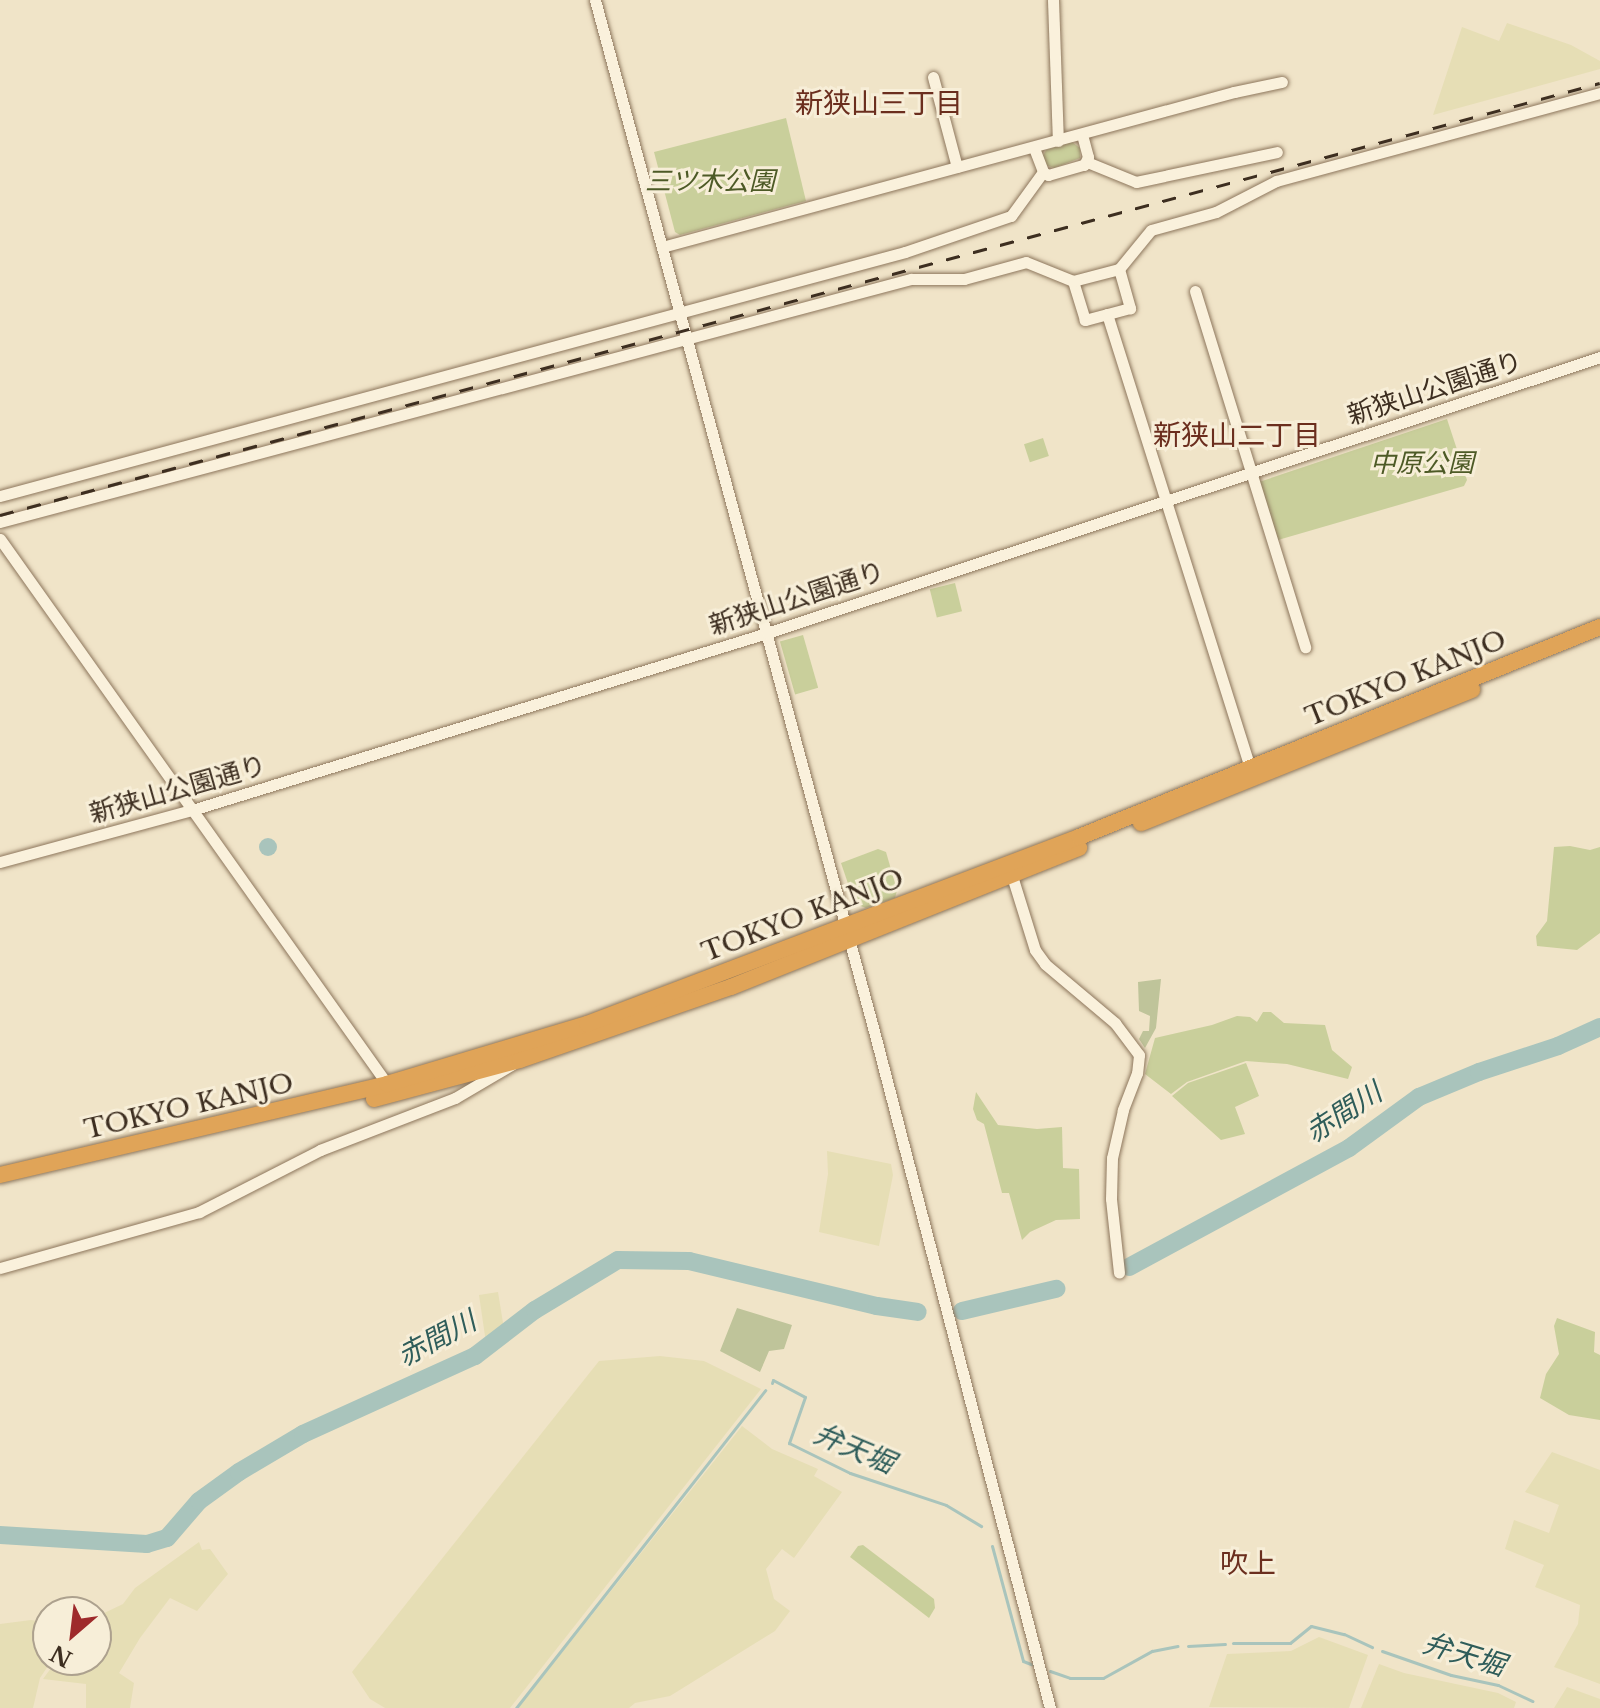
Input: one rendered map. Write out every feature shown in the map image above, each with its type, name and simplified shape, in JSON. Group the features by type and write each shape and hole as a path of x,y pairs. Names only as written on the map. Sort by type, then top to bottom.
{"highway":[{"name":"TOKYO KANJO","path":"0,1185 191,1143 518,1053 587,1024 1012,876 1600,627"},
{"name":"TOKYO KANJO","path":"847,934 1600,639"},
{"name":"TOKYO KANJO","path":"0,1175 518,1053"}],"street":[{"path":"595,0 767,633 1050,1708"},
{"path":"1053,0 1058,141"},
{"path":"933,77 957,167"},
{"path":"662,247 1282,82"},
{"path":"0,522 911,279 964,279 1026,262 1073,281 1119,269 1151,230 1216,212 1276,181 1600,93"},
{"path":"1082,135 1087,162"},
{"path":"1034,148 1043,172 1048,175 1071,170 1087,162 1136,182 1277,152"},
{"path":"0,496 905,252 1011,216 1043,172"},
{"path":"1073,281 1085,320 1130,308 1119,269"},
{"path":"1195,291 1305,647"},
{"path":"1107,314 1252,774"},
{"name":"新狭山公園通り","path":"0,862 192,810 767,633 1600,357"},
{"path":"0,539 387,1084"},
{"path":"1012,876 1035,950 1045,964 1115,1023 1139,1055 1137,1073 1123,1110 1112,1158 1111,1199 1119,1273"},
{"path":"6,1266 170,1223 199,1212 320,1150 455,1098 518,1053"}],"shaded area":[{"path":"1507,23 1571,45 1600,61 1600,69 1433,115 1462,27 1499,41"},
{"path":"827,1151 891,1164 893,1175 879,1246 819,1232 828,1174"},
{"path":"498,1292 504,1329 486,1343 479,1295"},
{"path":"660,1356 704,1361 761,1389 510,1708 385,1708 370,1699 352,1672 599,1361"},
{"path":"742,1426 772,1449 818,1469 814,1476 842,1492 794,1558 782,1549 766,1569 774,1599 790,1611 775,1631 670,1696 635,1703 629,1708 518,1708"},
{"path":"1552,1452 1600,1470 1600,1684 1554,1667 1578,1624 1580,1605 1535,1587 1544,1565 1505,1549 1514,1520 1549,1533 1559,1505 1525,1492"},
{"path":"199,1542 202,1550 210,1549 228,1574 197,1611 170,1598 140,1638 119,1673 134,1683 130,1708 86,1708 86,1684 43,1679 45,1676 112,1676 112,1609 123,1604 135,1588"},
{"path":"32,1620 32,1676 41,1676 33,1708 0,1708 0,1624"},
{"path":"1319,1637 1368,1655 1349,1708 1209,1707 1227,1654 1291,1651"},
{"path":"1379,1664 1404,1673 1498,1693 1516,1702 1514,1708 1361,1708"},
{"path":"1567,1687 1600,1699 1600,1708 1554,1708"}],"green space":[{"name":"三ツ木公園","path":"786,118 806,201 680,235 675,232 654,152"},
{"path":"1072,142 1080,148 1080,158 1054,168 1046,165 1043,156 1046,150"},
{"name":"中原公園","path":"1447,419 1467,480 1464,486 1278,540 1259,482"},
{"path":"1043,438 1049,456 1030,462 1024,444"},
{"path":"955,583 962,611 937,617 930,589"},
{"path":"803,635 818,688 795,694 780,642"},
{"path":"1554,847 1590,850 1600,847 1600,933 1577,950 1537,946 1536,936 1547,921"},
{"path":"878,849 886,852 897,890 895,898 866,908 855,904 841,863"},
{"path":"1161,979 1156,1028 1145,1048 1139,1039 1143,1031 1149,1031 1150,1016 1139,1011 1138,982"},
{"path":"1263,1012 1271,1012 1284,1023 1325,1025 1332,1050 1352,1067 1348,1079 1287,1064 1246,1061 1187,1082 1171,1094 1145,1074 1155,1038 1237,1016 1250,1017 1257,1022"},
{"path":"1246,1063 1259,1096 1235,1107 1245,1134 1221,1140 1172,1096 1188,1083"},
{"path":"976,1092 998,1125 1037,1129 1062,1127 1063,1168 1079,1169 1080,1219 1056,1220 1030,1232 1022,1240 1009,1193 1002,1193 984,1124 977,1120 973,1109"},
{"path":"737,1308 792,1325 784,1349 769,1351 760,1372 720,1351"},
{"path":"1557,1318 1595,1332 1594,1352 1600,1355 1600,1420 1569,1415 1540,1398 1546,1374 1559,1354 1554,1326"},
{"path":"863,1545 934,1599 935,1608 929,1618 850,1557 858,1546"}],"water":[{"path":"264,838 272,838 277,847 275,854 264,856 259,851 259,843"}],"waterway":[{"name":"赤間川","path":"1129,1267 1349,1148 1419,1097 1479,1072 1558,1046 1600,1027"},
{"name":"赤間川","path":"0,1535 147,1544 167,1538 199,1501 239,1472 303,1434 475,1356 535,1310 618,1260 689,1261 877,1306 918,1312"},
{"name":"赤間川","path":"962,1311 1056,1289"},
{"name":"弁天堀","path":"772,1383 773,1380 805,1397 789,1443 850,1473 946,1505 981,1526"},
{"path":"516,1708 765,1390"},
{"name":"弁天堀","path":"992,1546 1023,1661 1031,1664"},
{"name":"弁天堀","path":"1233,1643 1290,1643 1311,1626 1344,1634 1372,1647"},
{"name":"弁天堀","path":"1188,1646 1225,1644"},
{"name":"弁天堀","path":"1050,1671 1070,1678 1103,1678 1152,1651 1178,1646"},
{"name":"弁天堀","path":"1382,1651 1451,1675 1498,1685 1533,1701"}],"railway":[{"path":"0,515 1600,83"}],"district":[{"name":"新狭山三丁目","path":"879,104"},
{"name":"新狭山二丁目","path":"1237,436"},
{"name":"吹上","path":"1248,1564"}]}
